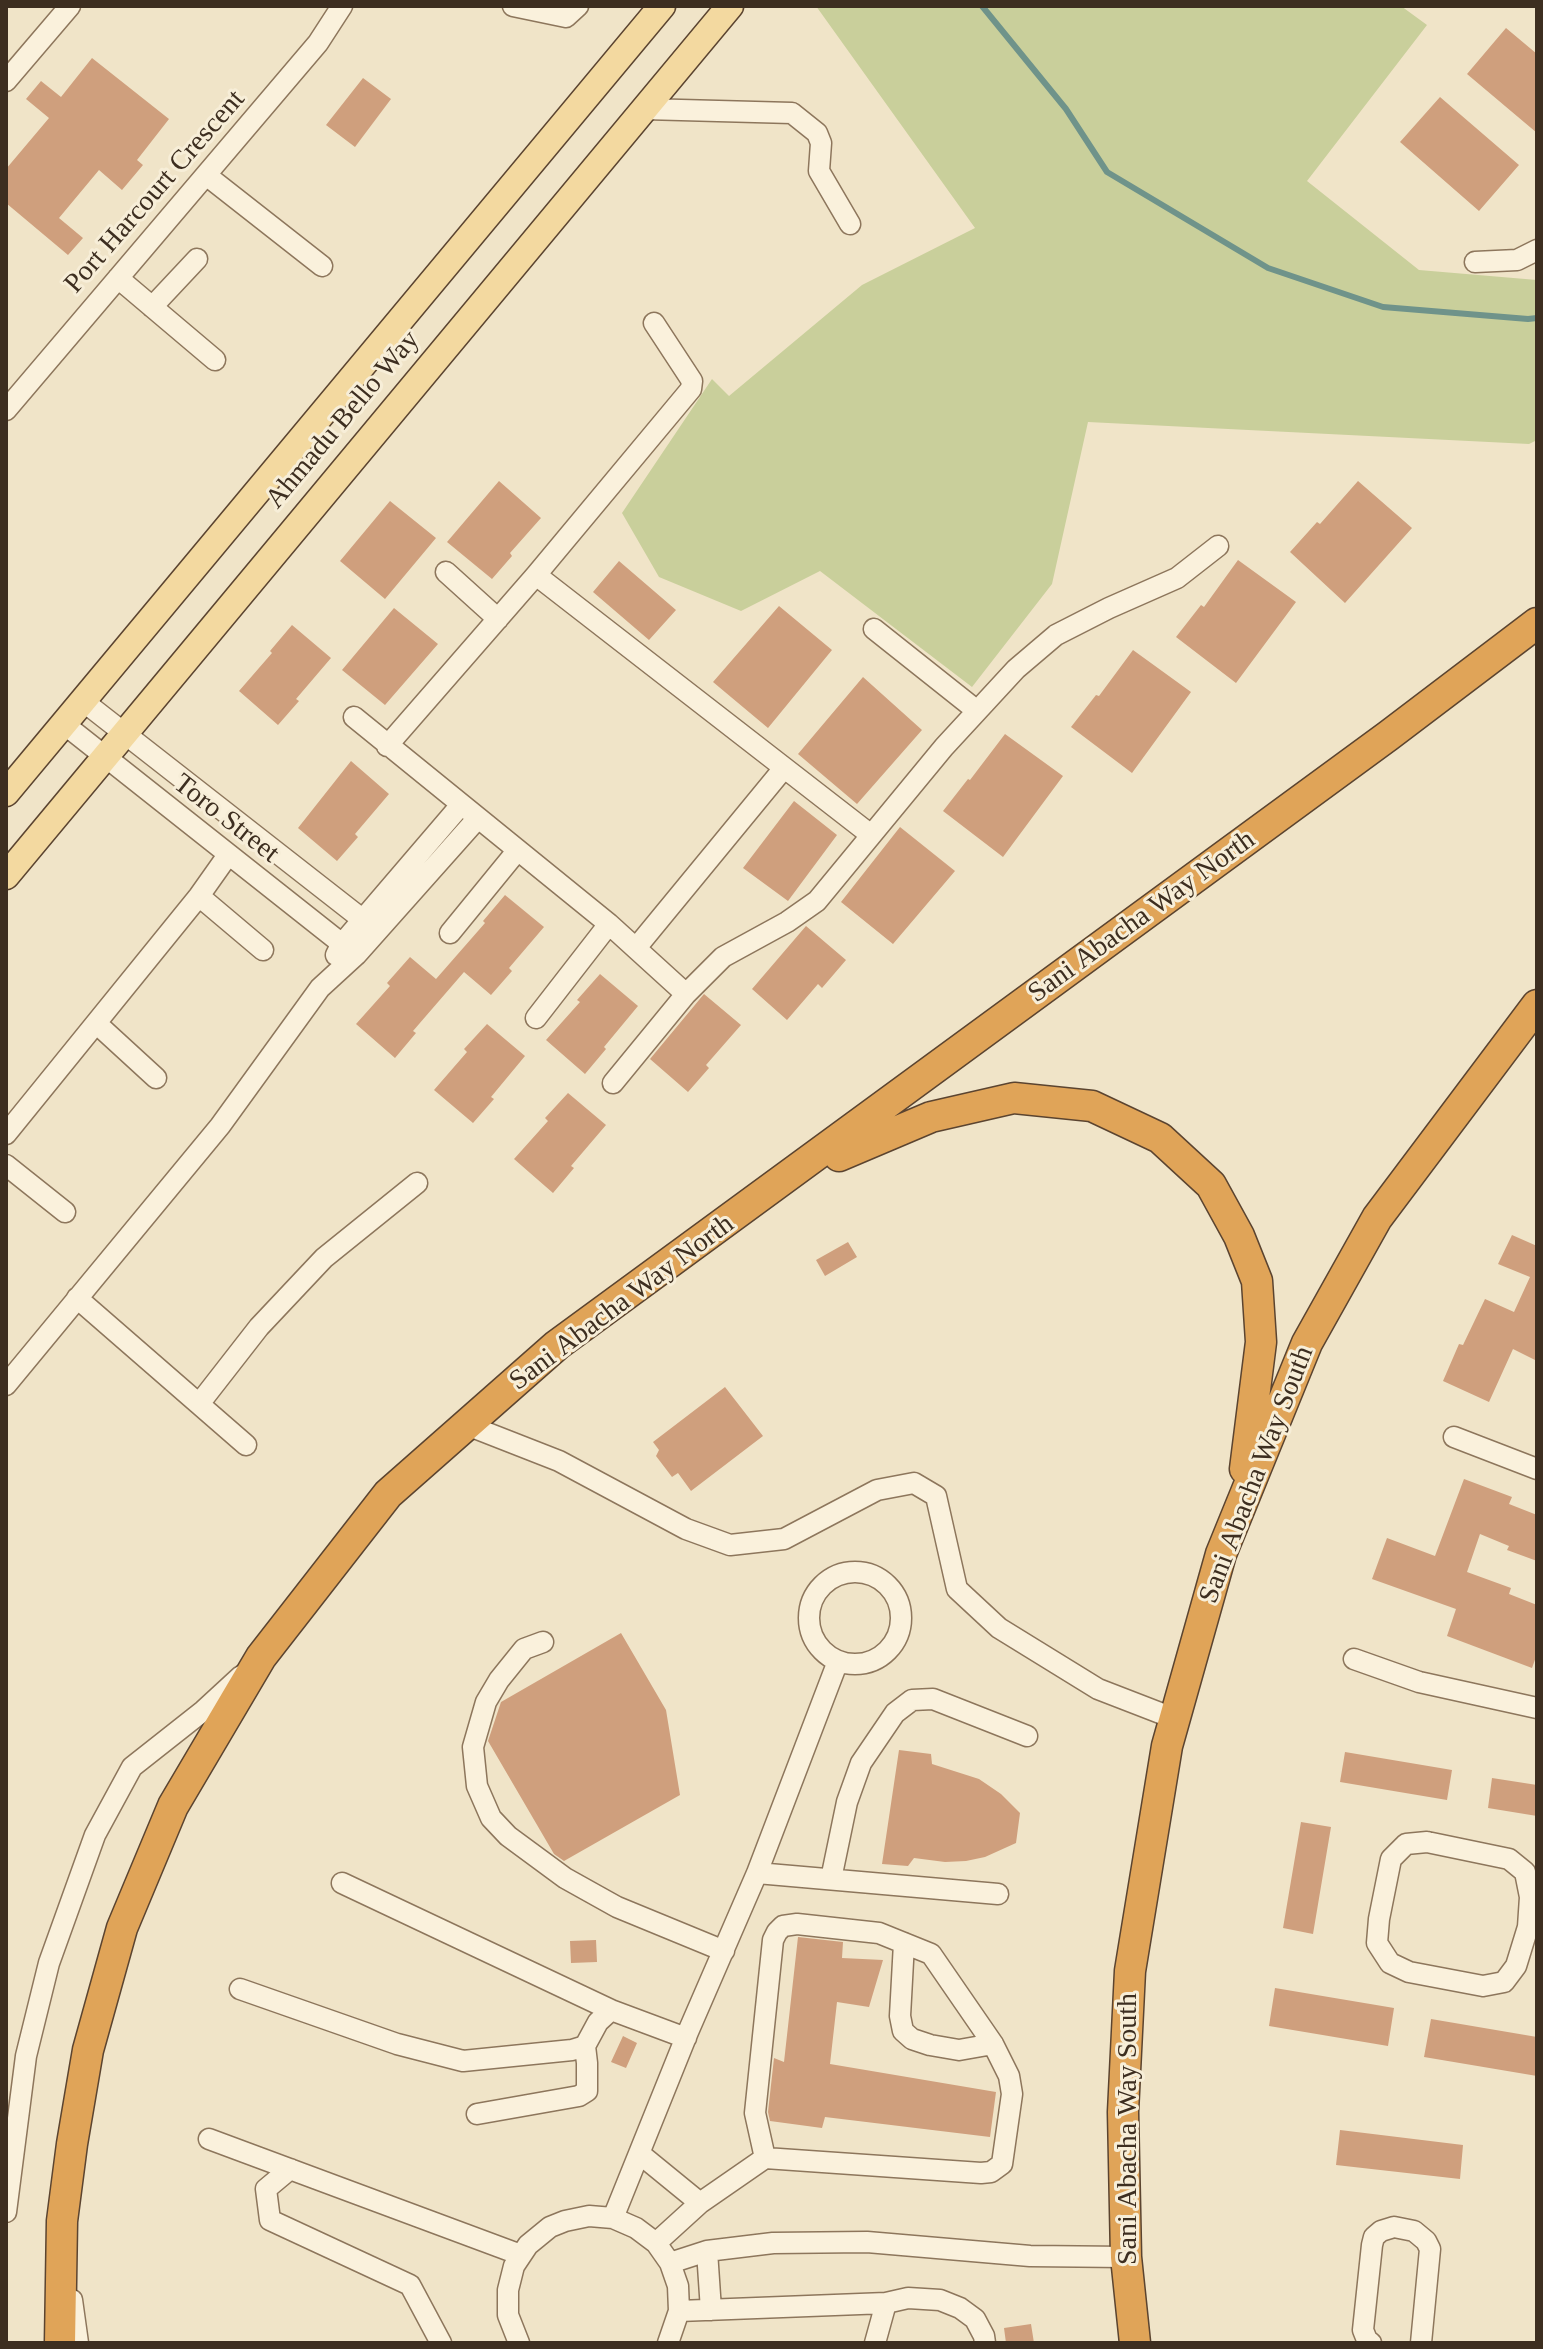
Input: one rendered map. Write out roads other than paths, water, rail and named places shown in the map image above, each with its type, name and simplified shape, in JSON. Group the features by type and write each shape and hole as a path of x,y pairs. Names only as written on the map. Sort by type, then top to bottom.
{"highway":[{"name":"Sani Abacha Way North","path":"60,2343 62,2221 88,2050 122,1928 173,1806 261,1657 388,1494 557,1345 1388,736 1537,623"},
{"name":"Sani Abacha Way South","path":"1135,2343 1126,2257 1123,2112 1130,1971 1173,1718 1221,1554 1307,1343 1377,1218 1537,1005"},
{"path":"724,1224 852,1149 931,1117 1014,1098 1092,1106 1160,1138 1211,1185 1239,1236 1257,1281 1261,1342 1241,1503"}],"main road":[{"name":"Ahmadu Bello Way","path":"6,793 662,6"},
{"name":"Ahmadu Bello Way","path":"6,876 730,6"}],"street":[{"path":"6,81 70,6"},
{"name":"Port Harcourt Crescent","path":"6,410 318,43 342,6"},
{"path":"513,6 566,17 578,6"},
{"path":"644,109 792,113 817,133 821,143 819,171 850,224"},
{"path":"206,175 322,266"},
{"path":"1475,262 1517,260 1537,250"},
{"path":"152,307 197,259"},
{"path":"118,278 215,360"},
{"path":"387,746 536,575 691,389 692,381 654,323"},
{"path":"613,1083 686,994 723,957 787,922 817,901 976,710 1016,669 1056,635 1177,578 1218,546"},
{"path":"446,572 498,619"},
{"path":"536,575 871,835"},
{"path":"874,629 976,710"},
{"name":"Toro Street","path":"83,701 369,925"},
{"path":"354,717 609,924 686,994"},
{"name":"Toro Street","path":"64,724 348,950"},
{"path":"636,948 784,768"},
{"path":"6,1385 220,1126 348,950 460,806"},
{"path":"369,925 477,819"},
{"path":"450,933 517,851"},
{"path":"6,1134 199,896 228,855"},
{"path":"199,896 263,950"},
{"path":"536,1018 609,924"},
{"path":"96,1023 156,1078"},
{"path":"6,1165 65,1212"},
{"path":"199,1404 259,1327 324,1258 417,1183"},
{"path":"77,1298 246,1445"},
{"path":"467,1425 559,1461 686,1529 730,1545 784,1539 877,1490 914,1483 936,1496 957,1589 999,1628 1098,1689 1173,1718"},
{"path":"1454,1437 1537,1469"},
{"path":"857,1571 873,1575 896,1595 902,1623 898,1636 891,1649 866,1664 852,1665 838,1661 824,1653 814,1640 809,1616 816,1593 827,1581 841,1574 857,1571"},
{"path":"543,1642 524,1649 486,1702 473,1747 477,1786 491,1818 508,1836 565,1878 617,1907 724,1951"},
{"path":"6,2212 11,2128 26,2056 49,1963 95,1835 132,1767 203,1711 261,1657"},
{"path":"1354,1659 1419,1682 1537,1708"},
{"path":"613,2218 757,1873 838,1661"},
{"path":"831,1879 847,1802 861,1763 895,1713 912,1700 933,1699 1027,1736"},
{"path":"1427,1842 1509,1859 1525,1872 1533,1928 1516,1966 1504,1982 1483,1986 1409,1972 1390,1963 1377,1943 1391,1859 1406,1844 1427,1842"},
{"path":"757,1873 998,1894"},
{"path":"342,1883 611,2010 686,2038"},
{"path":"656,2243 700,2203 765,2158 991,2172 1002,2164 1012,2094 1009,2076 993,2044 931,1954 879,1933 797,1924 783,1926 777,1932 773,1940 755,2113 765,2158"},
{"path":"904,1943 900,2016 903,2031 912,2039 959,2050 993,2044"},
{"path":"240,1989 449,2059 478,2060 585,2046"},
{"path":"477,2114 579,2096 587,2091 585,2046 598,2022 611,2010"},
{"path":"209,2139 521,2255"},
{"path":"640,2154 700,2203"},
{"path":"290,2169 266,2189 270,2220 410,2285 441,2343"},
{"path":"517,2341 508,2315 508,2290 514,2266 538,2236 565,2221 589,2216 613,2218 636,2228 656,2243 670,2263 678,2286 679,2311 668,2343"},
{"path":"62,2221 78,2343"},
{"path":"1371,2343 1363,2330 1372,2245 1374,2237 1381,2231 1394,2227 1414,2231 1430,2249 1421,2343"},
{"path":"670,2263 707,2251 773,2243 867,2242 1030,2256 1126,2257"},
{"path":"707,2251 711,2310"},
{"path":"679,2311 886,2303 908,2298 940,2300 975,2319 985,2343"},
{"path":"875,2343 886,2303"},
{"path":"1128,2343 1131,2310"}],"waterway":[{"path":"982,6 1066,109 1107,172 1268,268 1383,307 1537,318"}]}
